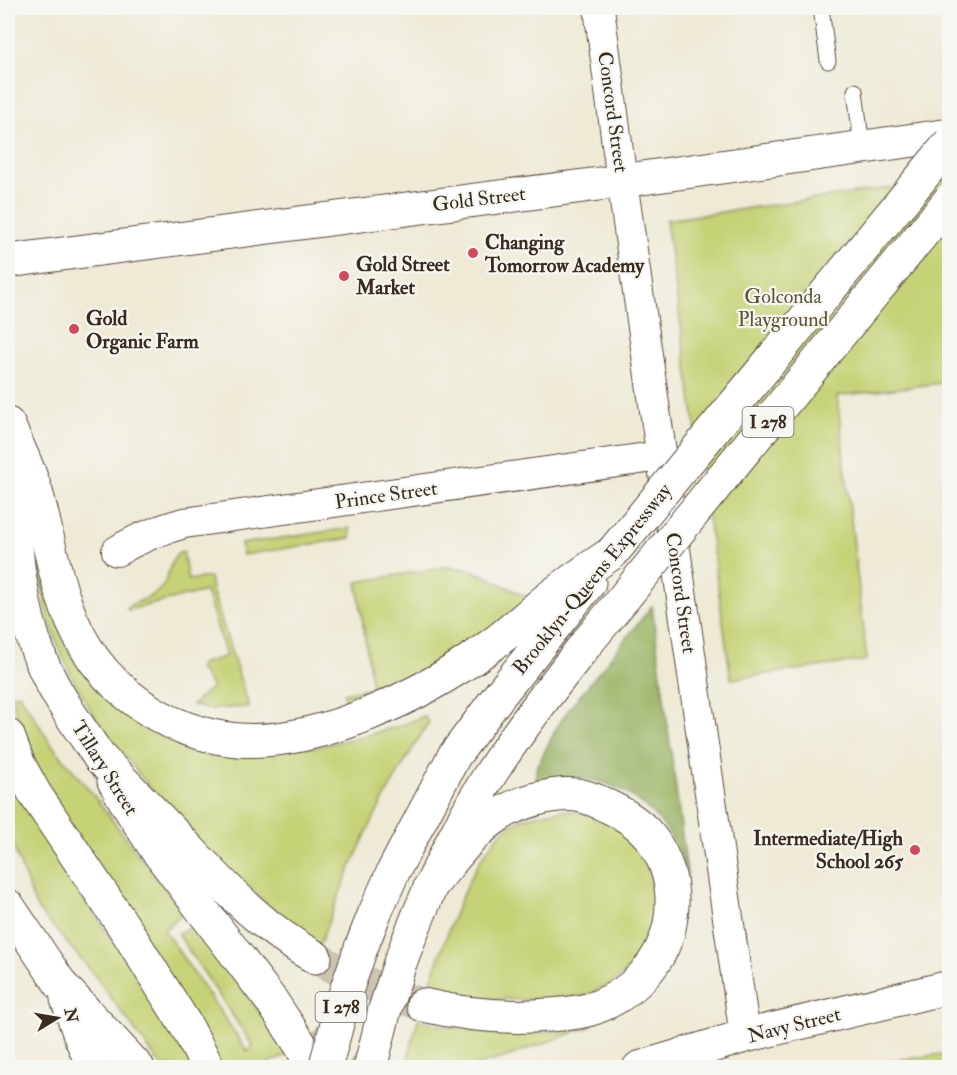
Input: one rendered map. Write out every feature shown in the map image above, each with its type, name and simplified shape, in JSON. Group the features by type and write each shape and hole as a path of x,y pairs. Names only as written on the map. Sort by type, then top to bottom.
{"main road":[{"name":"Gold Street","path":"8,261 622,181 950,135"},
{"name":"Brooklyn-Queens Expressway","path":"325,1068 346,991 374,915 394,870 454,756 501,693 549,614 573,579 612,553 950,143"},
{"name":"Brooklyn-Queens Expressway","path":"370,1068 400,963 430,887 457,832 486,781 528,719 586,644 950,201"},
{"path":"8,424 36,493 62,596 71,622 85,648 119,688 157,715 196,732 239,740 262,740 328,728 410,695 485,650 516,626 549,614"},
{"name":"Tillary Street","path":"8,424 15,541 20,580 28,621 41,661 58,693 156,849 284,1014 313,1068"},
{"path":"8,736 19,765 35,794 128,933 188,1029 208,1068"},
{"path":"100,758 243,904 286,939 315,957"},
{"path":"423,1005 473,1015 529,1017 574,1013 594,1008 628,989 642,977 657,958 666,938 672,915 672,892 665,864 653,841 637,824 618,811 577,795 553,796 525,802 500,814 472,836 430,887"},
{"path":"8,906 62,986 138,1068"},
{"path":"62,986 94,1068"},
{"name":"Navy Street","path":"639,1068 745,1036 950,987"}],"street":[{"name":"Concord Street","path":"599,8 745,1036"},
{"name":"Prince Street","path":"117,551 141,537 184,523 661,456"}],"lane":[{"path":"821,8 828,61"},
{"path":"855,91 862,147"}],"green space":[{"name":"Golconda Playground","path":"947,180 950,203 949,382 837,396 867,660 731,679 666,220"},
{"path":"350,528 351,538 243,555 241,544"},
{"path":"183,551 188,580 210,577 212,590 249,707 208,709 192,705 212,687 199,668 201,664 226,656 206,591 128,610 127,607 158,591 174,559"},
{"path":"35,556 67,648 83,672 100,694 124,714 153,733 183,744 317,747 368,735 424,716 429,722 368,830 318,949 183,829 103,729 72,677 58,646 48,616"},
{"path":"445,567 468,569 531,599 430,672 346,705 344,693 372,687 357,582"},
{"path":"652,606 688,881 671,836 651,812 626,793 597,781 572,778 536,779 536,769 557,727"},
{"path":"19,693 51,744 91,792 183,913 164,930 248,1052 253,1046 178,934 195,925 291,1053 260,1067 162,1067 92,972 36,907 8,832 8,780 24,800 112,941 138,925 51,797 22,732 11,696"},
{"path":"564,810 593,816 619,829 632,842 650,873 654,890 653,926 638,959 615,981 581,996 512,1000 428,990 459,903 480,860 493,842 507,828 520,820"},
{"path":"418,1019 462,1029 506,1033 549,1032 594,1025 503,1058 471,1067 415,1068 406,1066"},
{"path":"949,1053 949,1067 847,1067"}],"tunnel":[{"path":"315,957 368,984 423,1005"},
{"path":"308,1036 350,1068"}],"place":[{"name":"Changing Tomorrow Academy","path":"473,253"},
{"name":"Gold Street Market","path":"344,276"},
{"name":"Gold Organic Farm","path":"74,329"},
{"name":"Intermediate/High School 265","path":"915,850"}]}
